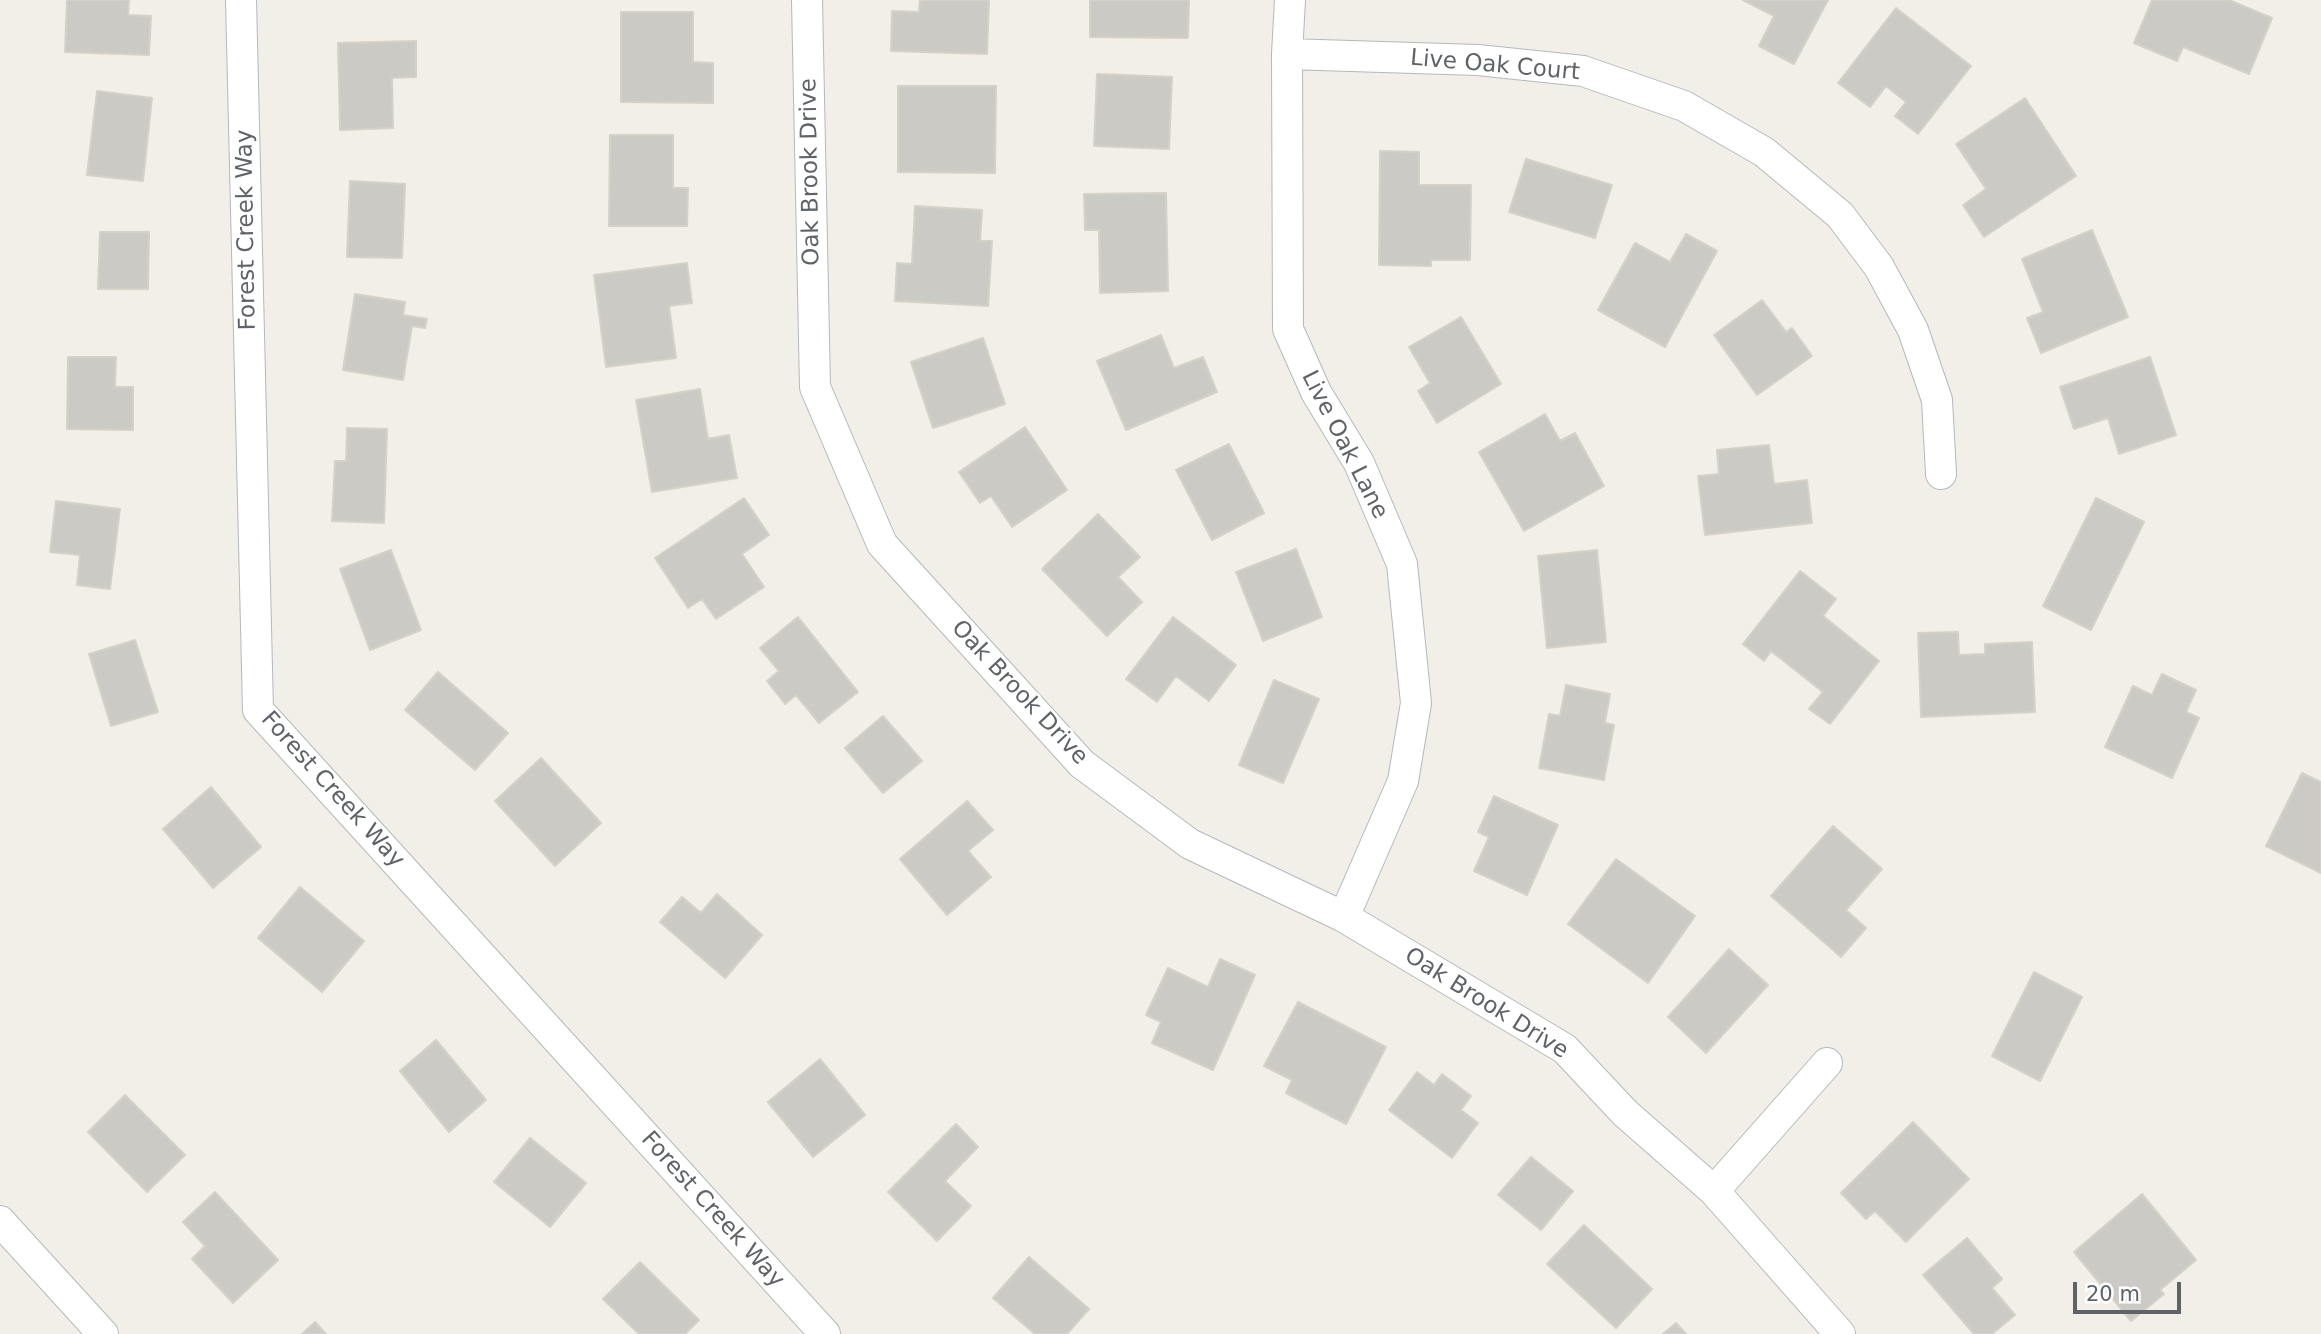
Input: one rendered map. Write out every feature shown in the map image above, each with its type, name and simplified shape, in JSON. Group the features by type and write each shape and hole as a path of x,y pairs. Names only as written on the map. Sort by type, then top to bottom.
{"street":[{"name":"Forest Creek Way","path":"242,0 258,710 825,1334"},
{"name":"Oak Brook Drive","path":"807,0 815,387 882,544 1082,764 1190,844 1344,917 1565,1049 1625,1113 1714,1191 1840,1334"},
{"name":"Live Oak Lane","path":"1290,0 1287,54 1288,329 1316,392 1359,463 1402,565 1416,703 1403,781 1344,917"},
{"name":"Live Oak Court","path":"1287,54 1478,60 1583,71 1684,106 1764,152 1840,215 1885,277 1913,330 1937,400 1941,474"},
{"path":"1714,1191 1827,1063"},
{"path":"0,1221 103,1334"}],"building":[{"path":"67,0 129,0 128,15 151,16 149,55 65,52"},
{"path":"920,0 989,0 987,54 891,51 892,11 919,12"},
{"path":"1090,0 1189,0 1188,38 1090,37"},
{"path":"1743,0 1828,0 1794,64 1759,46 1774,16"},
{"path":"2152,0 2229,0 2272,18 2249,74 2183,47 2177,61 2134,43"},
{"path":"1896,8 1971,66 1918,134 1895,116 1906,102 1886,86 1870,107 1838,83"},
{"path":"621,12 693,12 693,62 713,63 713,103 621,102"},
{"path":"416,41 416,77 392,78 393,128 340,130 338,43"},
{"path":"1097,74 1172,77 1169,149 1094,146"},
{"path":"898,86 996,86 995,173 898,172"},
{"path":"97,91 152,98 143,181 87,175"},
{"path":"2025,98 2076,176 1984,237 1963,205 1986,189 1956,144"},
{"path":"610,135 673,135 673,188 688,188 687,226 609,226"},
{"path":"1380,151 1419,152 1419,185 1471,185 1470,260 1431,260 1431,266 1379,265"},
{"path":"1526,159 1612,185 1595,238 1509,212"},
{"path":"350,181 405,184 402,258 347,257"},
{"path":"1166,193 1168,291 1100,293 1099,230 1085,230 1084,194"},
{"path":"915,206 982,210 980,241 992,241 988,306 895,301 897,263 912,264"},
{"path":"2092,230 2128,317 2041,353 2027,318 2043,312 2022,259"},
{"path":"100,232 149,232 148,289 98,289"},
{"path":"1686,234 1717,251 1665,347 1598,310 1635,243 1670,262"},
{"path":"687,263 692,303 669,306 676,358 606,367 594,275"},
{"path":"355,294 405,302 403,315 427,319 425,328 412,326 403,380 343,370"},
{"path":"1762,300 1786,332 1792,328 1812,356 1757,395 1714,335"},
{"path":"1461,317 1501,384 1437,423 1418,391 1430,383 1409,347"},
{"path":"1161,335 1174,368 1203,357 1217,392 1126,430 1097,361"},
{"path":"983,338 1005,404 933,428 911,362"},
{"path":"68,357 116,357 115,387 133,387 133,430 67,429"},
{"path":"2150,357 2176,435 2119,454 2108,418 2074,429 2060,387"},
{"path":"700,389 708,439 729,435 737,478 652,492 636,400"},
{"path":"1545,414 1560,441 1575,433 1604,486 1524,531 1479,452"},
{"path":"1025,427 1067,490 1012,527 991,496 980,503 959,472"},
{"path":"347,428 387,429 384,523 332,521 335,461 346,461"},
{"path":"1229,444 1264,513 1212,540 1176,470"},
{"path":"1769,445 1774,484 1807,480 1812,523 1705,535 1698,476 1719,474 1717,450"},
{"path":"744,498 769,535 742,554 764,587 716,619 702,599 688,608 655,558"},
{"path":"2096,498 2144,522 2091,630 2043,606"},
{"path":"56,501 120,509 110,589 77,585 80,555 50,552"},
{"path":"1098,514 1140,557 1118,577 1142,602 1107,636 1042,569"},
{"path":"1296,549 1322,617 1263,641 1236,572"},
{"path":"391,550 421,630 370,650 340,569"},
{"path":"1597,550 1606,642 1547,648 1538,556"},
{"path":"1800,571 1836,599 1823,616 1879,661 1830,724 1809,709 1823,692 1771,651 1764,661 1743,644"},
{"path":"798,617 858,692 819,723 796,695 785,704 767,681 779,671 760,648"},
{"path":"1173,617 1236,665 1209,701 1176,676 1157,702 1126,679"},
{"path":"1958,632 1959,655 1985,654 1985,644 2032,642 2035,712 1921,717 1918,633"},
{"path":"135,640 158,712 111,726 89,654"},
{"path":"438,672 508,733 475,770 405,710"},
{"path":"2162,674 2196,690 2186,712 2199,718 2172,778 2105,747 2133,686 2152,695"},
{"path":"1274,680 1319,699 1283,783 1239,765"},
{"path":"1566,685 1610,694 1605,723 1614,725 1604,780 1539,768 1549,714 1560,716"},
{"path":"883,716 922,761 883,793 845,748"},
{"path":"541,758 601,823 555,866 495,801"},
{"path":"2302,773 2321,782 2321,873 2266,846"},
{"path":"211,787 261,847 213,888 163,829"},
{"path":"1494,796 1558,825 1527,895 1474,871 1489,837 1478,832"},
{"path":"967,801 993,830 968,851 991,877 947,915 900,859"},
{"path":"1833,826 1882,869 1846,910 1866,928 1841,957 1771,896"},
{"path":"1616,859 1695,916 1648,983 1568,924"},
{"path":"300,887 364,941 322,992 258,938"},
{"path":"717,894 762,935 725,978 660,922 682,897 701,913"},
{"path":"1729,949 1768,985 1706,1053 1668,1017"},
{"path":"1220,959 1255,975 1213,1070 1152,1043 1161,1022 1146,1015 1168,968 1208,987"},
{"path":"2034,972 2082,997 2040,1081 1992,1056"},
{"path":"1298,1002 1386,1047 1346,1124 1286,1093 1292,1080 1264,1066"},
{"path":"436,1040 486,1100 449,1132 400,1071"},
{"path":"820,1059 865,1115 813,1157 768,1102"},
{"path":"1417,1072 1434,1085 1442,1074 1471,1096 1461,1110 1478,1123 1452,1158 1389,1110"},
{"path":"125,1095 185,1155 147,1192 88,1132"},
{"path":"1913,1122 1969,1179 1906,1242 1875,1211 1866,1219 1841,1193"},
{"path":"956,1124 978,1147 945,1181 971,1206 937,1241 888,1192"},
{"path":"530,1138 586,1183 550,1227 494,1182"},
{"path":"1531,1157 1573,1191 1541,1230 1498,1195"},
{"path":"215,1192 278,1260 233,1303 192,1259 205,1246 183,1222"},
{"path":"2142,1194 2196,1260 2160,1290 2164,1294 2131,1321 2074,1252"},
{"path":"1584,1225 1652,1289 1616,1328 1547,1264"},
{"path":"1967,1238 2002,1279 1992,1288 2015,1315 1992,1334 1974,1334 1923,1275"},
{"path":"1029,1257 1089,1309 1067,1334 1035,1334 993,1298"},
{"path":"640,1262 699,1320 685,1334 639,1334 603,1299"},
{"path":"315,1322 326,1334 302,1334"},
{"path":"1676,1323 1686,1334 1663,1334"}]}
